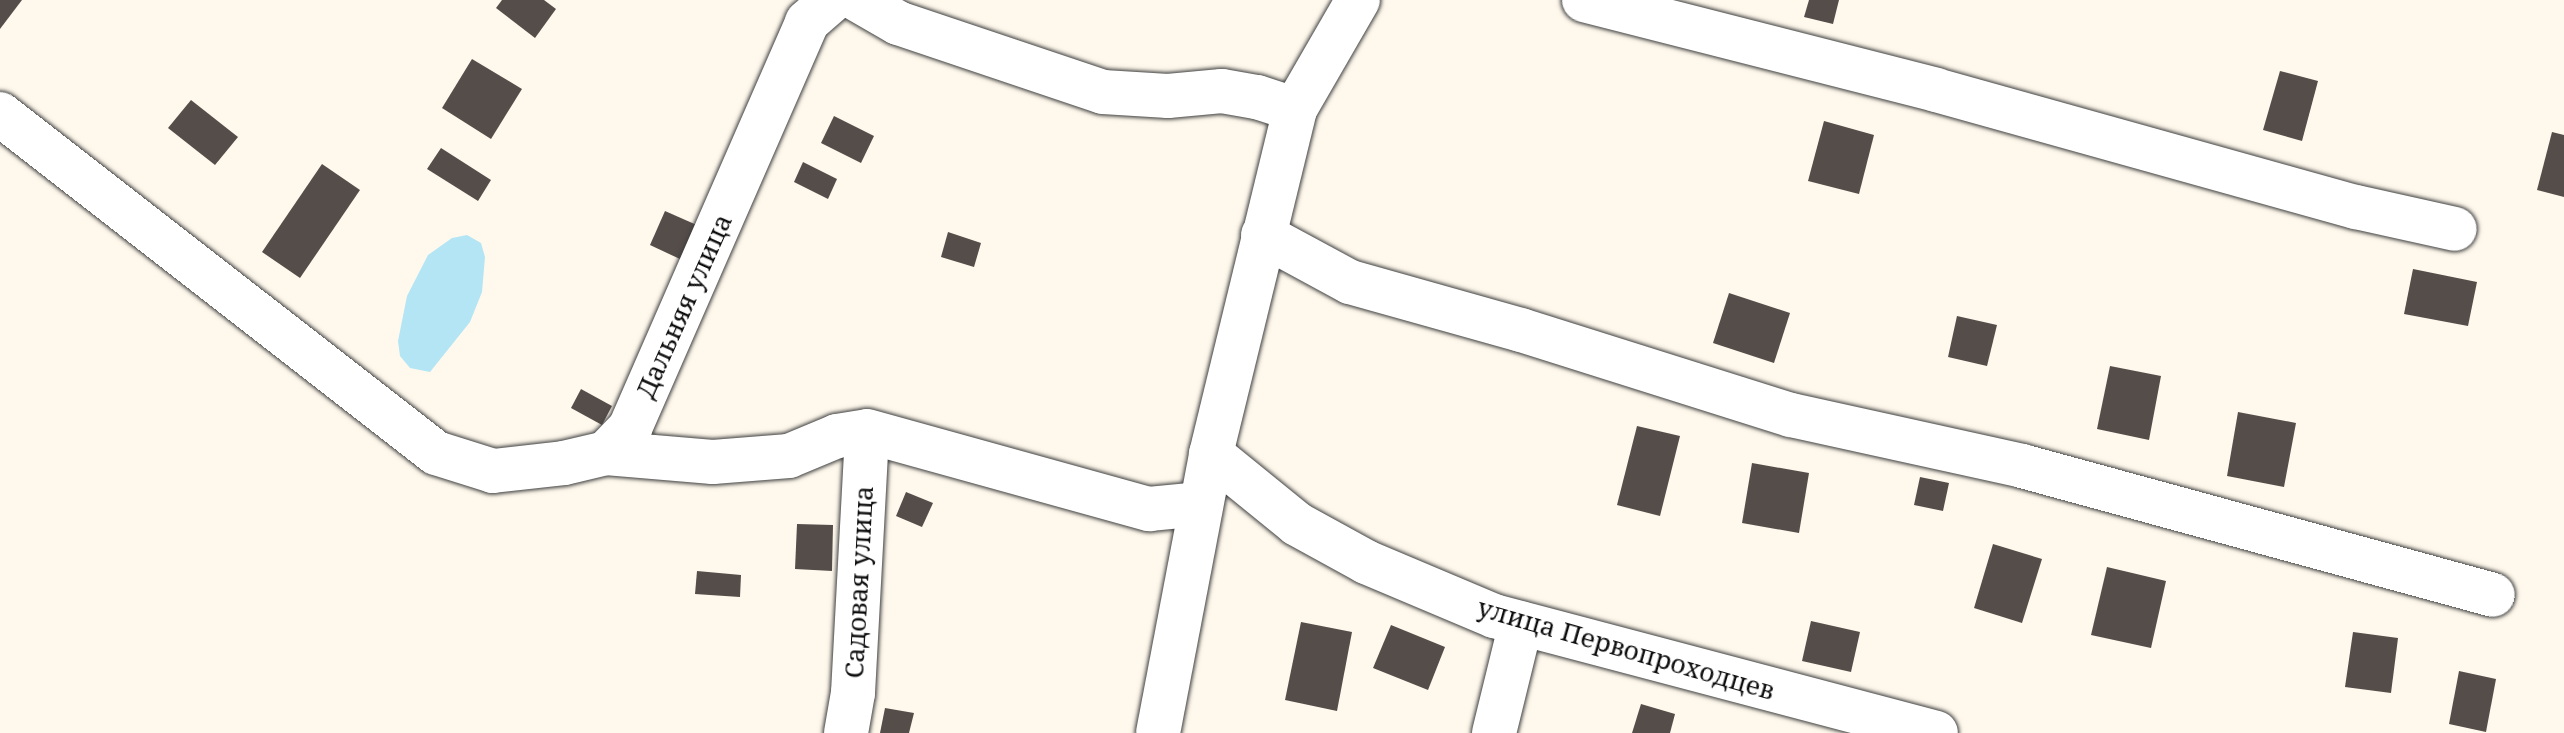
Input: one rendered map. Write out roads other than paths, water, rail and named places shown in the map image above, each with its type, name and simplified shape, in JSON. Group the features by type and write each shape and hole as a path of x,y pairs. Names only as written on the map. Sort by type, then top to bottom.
{"street":[{"name":"Дальняя улица","path":"606,453 630,428 807,22 832,0"},
{"path":"858,0 898,23 1103,92 1168,96 1222,91 1257,97 1295,109"},
{"path":"1158,733 1211,454 1295,109 1358,0"},
{"path":"1584,0 1951,94 2356,207 2455,229"},
{"path":"0,114 436,453 493,471 564,463 606,453 713,462 789,456 837,436 867,431 1149,509 1201,504"},
{"path":"1263,235 1350,282 1521,330 1791,415 2022,466 2493,595"},
{"name":"Садовая улица","path":"846,733 853,693 867,431"},
{"name":"улица Первопроходцев","path":"1211,454 1297,524 1366,562 1494,616 1919,731"},
{"path":"1494,733 1521,623"}],"water":[{"path":"467,235 481,243 485,257 482,292 470,322 430,372 410,368 400,356 398,341 407,296 428,255 452,238"}]}
